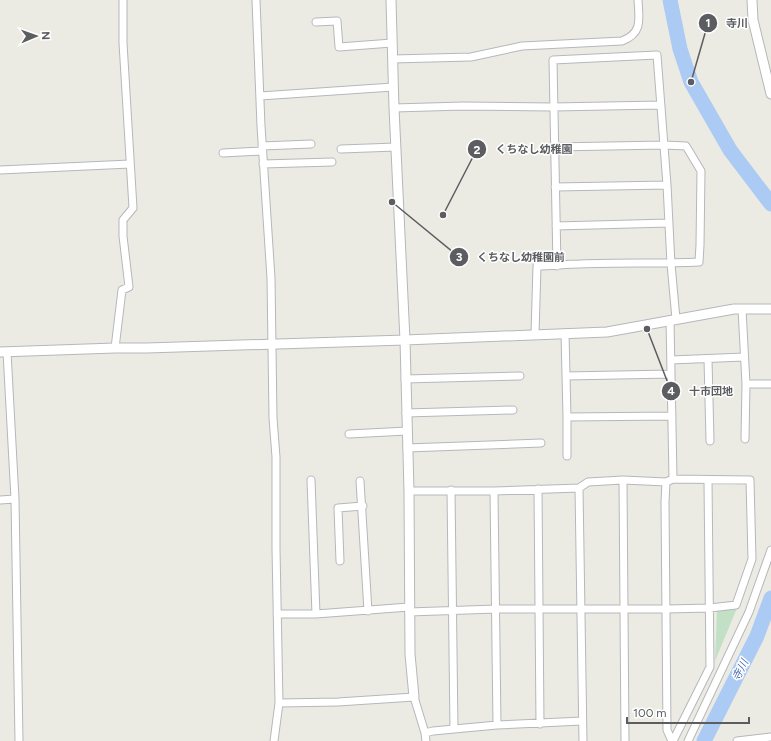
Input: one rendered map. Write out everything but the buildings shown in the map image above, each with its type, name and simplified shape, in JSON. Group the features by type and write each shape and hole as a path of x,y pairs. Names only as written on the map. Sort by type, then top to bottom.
{"street":[{"path":"115,348 122,290 129,288 123,236 123,220 133,208 123,43 123,0"},
{"path":"256,0 262,148 271,278 273,418 276,457 279,703 274,741"},
{"path":"391,0 393,87 405,340 406,431 409,491 410,654 414,697 426,741"},
{"path":"393,59 471,57 522,46 622,41 630,37 639,26 638,0"},
{"path":"752,0 753,20 771,94"},
{"path":"316,22 337,21 339,46 392,43"},
{"path":"557,266 552,60 657,54 665,145 671,264 673,320 671,360 673,479"},
{"path":"260,96 393,87"},
{"path":"394,108 463,106 553,107 661,105"},
{"path":"223,153 311,144"},
{"path":"535,334 537,266 579,264 671,264 699,262 701,171 686,146 665,145 554,148"},
{"path":"341,149 396,147"},
{"path":"263,164 332,162"},
{"path":"0,170 130,164"},
{"path":"556,187 667,185"},
{"path":"556,226 669,224"},
{"path":"19,741 15,499 3,352 405,340 607,332 742,309 771,308"},
{"path":"742,309 746,384 745,439"},
{"path":"565,333 567,456"},
{"path":"671,360 744,357"},
{"path":"708,359 710,441"},
{"path":"566,376 671,374"},
{"path":"405,379 520,376"},
{"path":"746,384 771,384"},
{"path":"406,413 513,410"},
{"path":"567,417 672,416"},
{"path":"349,434 406,431"},
{"path":"407,448 541,443"},
{"path":"277,614 409,610 624,610 710,608 736,605 752,558 750,480 708,481 673,479 666,482 623,480 588,482 579,488 494,491 409,491"},
{"path":"311,480 316,614"},
{"path":"623,480 625,741"},
{"path":"360,481 363,506 368,611"},
{"path":"672,741 710,667 708,481"},
{"path":"666,482 667,730 672,741"},
{"path":"579,488 583,741"},
{"path":"538,489 540,724"},
{"path":"450,490 454,729"},
{"path":"494,491 497,725"},
{"path":"0,500 15,499"},
{"path":"340,561 338,508 363,506"},
{"path":"688,741 749,612 771,550"},
{"path":"279,703 338,702 414,697"},
{"path":"425,733 497,725 582,721"},
{"path":"737,741 771,737"}],"green space":[{"path":"737,608 715,661 717,611"}],"waterway":[{"name":"寺川","path":"670,0 680,49 691,82 730,150 771,204"},
{"name":"寺川","path":"704,741 757,636 771,598"}],"place":[{"name":"寺川","path":"691,82"},
{"name":"くちなし幼稚園前","path":"392,202"},
{"name":"くちなし幼稚園","path":"443,215"},
{"name":"十市団地","path":"647,329"}]}
